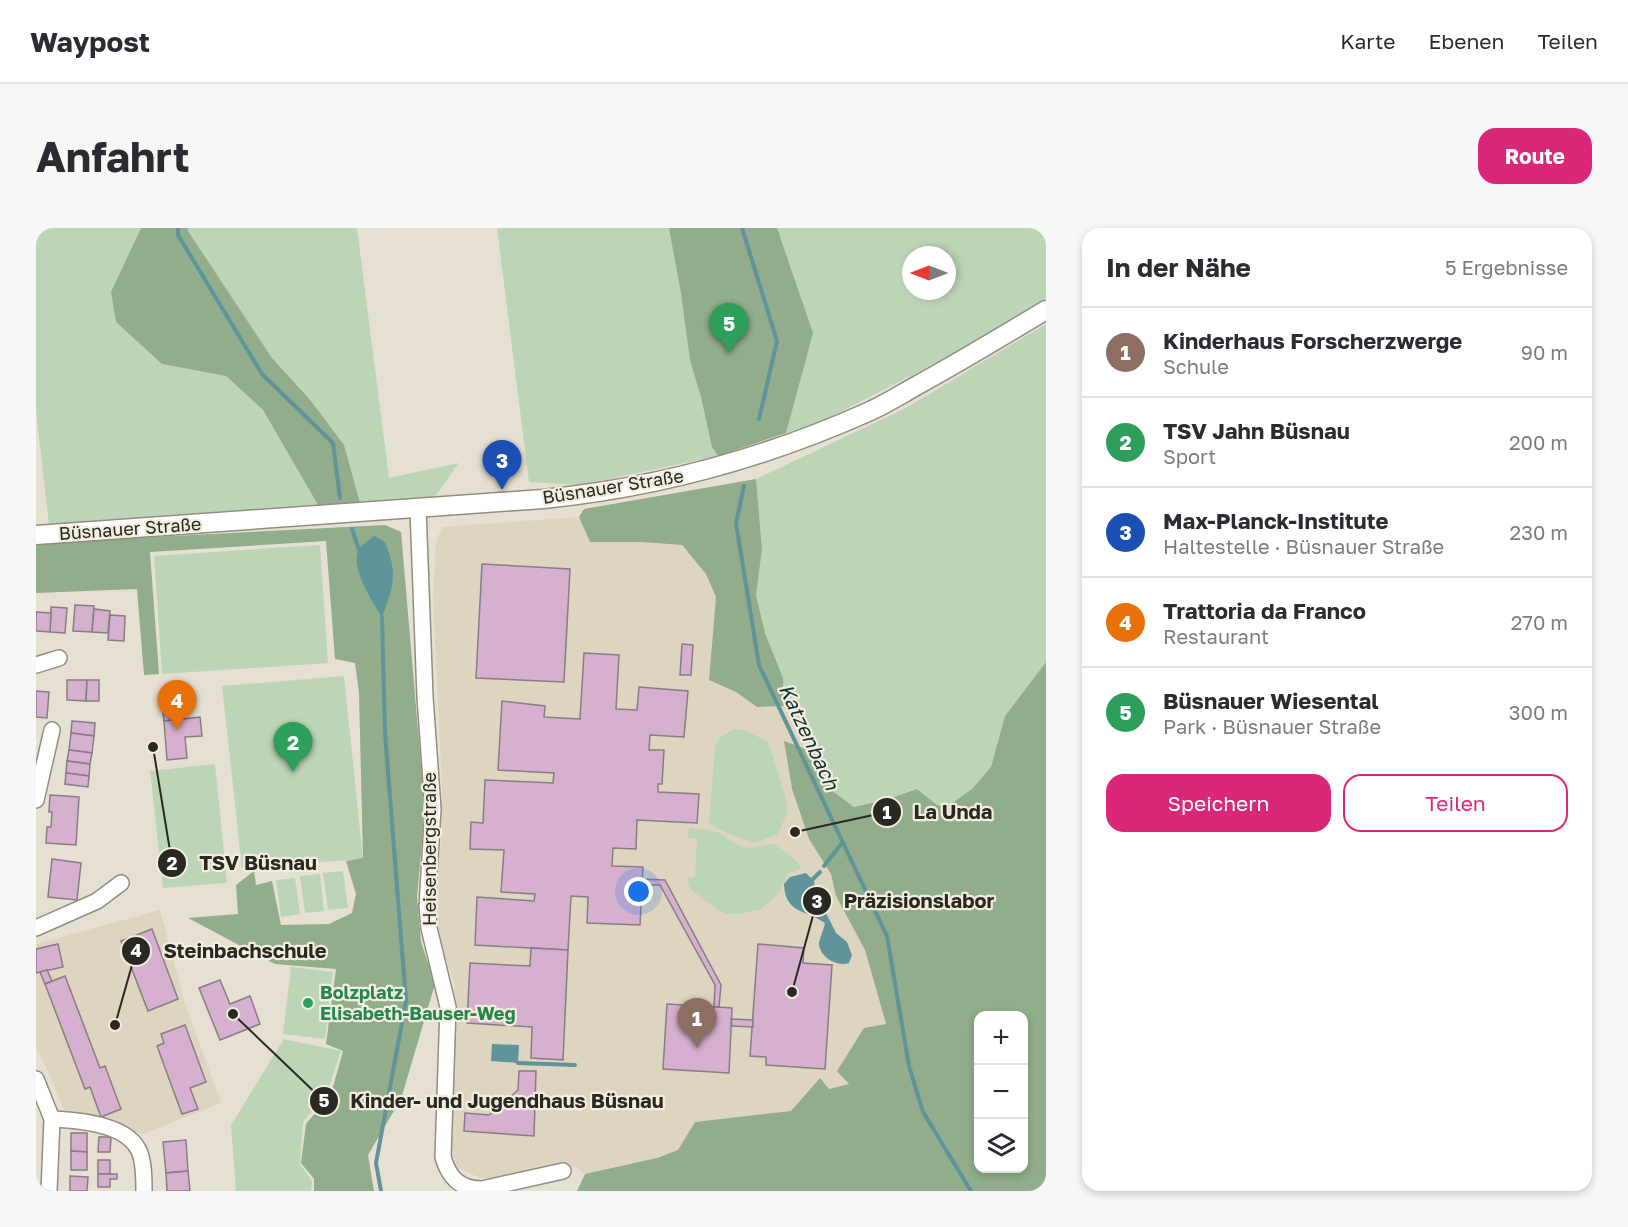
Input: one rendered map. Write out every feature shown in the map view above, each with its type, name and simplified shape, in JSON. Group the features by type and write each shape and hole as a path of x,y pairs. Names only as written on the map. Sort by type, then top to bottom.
{"street":[{"name":"Büsnauer Straße","path":"36,535 418,508 582,495 617,490 710,469 781,446 869,412 972,356 1046,310"},
{"name":"Heisenbergstraße","path":"418,508 425,685 433,809 427,906 429,928 448,1007 443,1158 453,1179 471,1189 563,1171"},
{"path":"36,665 59,658"},
{"path":"36,800 52,730"},
{"path":"37,924 97,901 121,883"},
{"path":"36,1079 52,1119 50,1191"},
{"path":"52,1119 77,1120 104,1126 128,1136 139,1150 144,1191"}],"shaded area":[{"path":"579,517 590,542 681,545 706,574 716,597 709,680 736,692 757,707 784,706 783,678 799,725 812,751 784,742 792,789 809,839 831,874 836,896 865,950 886,1025 837,1070 849,1084 829,1089 819,1079 791,1111 695,1122 678,1150 657,1158 585,1174 576,1167 508,1179 480,1178 457,1167 450,1149 454,983 440,941 436,895 442,830 442,788 433,599 436,540 443,527"},
{"path":"160,910 184,1001 221,1103 143,1134 64,1110 44,1062 36,1049 36,944"}],"green space":[{"path":"36,228 141,228 112,292 162,364 226,376 263,410 318,505 49,525 36,411"},
{"path":"141,228 188,228 272,358 308,397 344,445 360,503 318,505 263,410 226,376 162,364 116,322 111,292"},
{"path":"188,228 357,228 389,478 459,463 433,498 360,503 309,397 272,358"},
{"path":"497,228 1046,228 1046,298 953,354 821,422 786,433 789,419 712,447 718,456 580,485 529,482"},
{"path":"669,228 777,228 813,333 786,433 718,456 712,447 690,360"},
{"path":"1046,324 1046,662 1005,716 991,767 972,789 949,806 937,805 917,789 854,807 834,792 799,725 765,633 755,595 762,549 756,479 906,408"},
{"path":"756,479 762,549 756,595 765,633 783,678 784,706 757,707 736,692 709,680 716,597 706,574 682,545 590,542 579,517 584,509"},
{"path":"385,525 401,532 423,789 423,831 417,897 421,942 435,984 401,1099 368,1155 374,1191 314,1191 314,1179 301,1163 306,1124 331,1094 343,1051 326,1044 336,969 275,964 188,918 238,914 236,885 254,871 256,885 272,881 281,925 329,924 352,913 356,894 346,861 363,858 359,693 355,663 335,659 326,541 150,552 159,674 144,675 137,589 36,593 36,543"},
{"path":"320,545 328,663 162,674 154,556"},
{"path":"1046,662 1046,1191 577,1191 585,1174 657,1158 678,1150 695,1122 791,1111 820,1078 829,1089 849,1084 837,1071 864,1028 886,1024 865,950 836,896 831,874 809,839 792,789 784,741 812,751 834,792 854,807 917,789 937,805 948,806 972,789 991,767 1005,716"},
{"path":"344,676 363,859 242,868 222,686"},
{"path":"734,729 747,731 768,742 788,811 778,834 755,843 733,836 709,824 715,746 721,737"},
{"path":"215,764 227,883 163,888 150,771"},
{"path":"689,828 719,833 747,848 774,844 792,857 802,868 788,874 780,891 759,910 739,914 719,911 690,889 687,877 695,877 697,838 688,838"},
{"path":"343,871 348,908 328,910 323,873"},
{"path":"320,874 324,911 305,913 300,876"},
{"path":"295,878 300,914 281,917 276,880"},
{"name":"Bolzplatz Elisabeth-Bauser-Weg","path":"291,967 333,972 325,1039 283,1034"},
{"path":"284,1039 341,1051 326,1096 303,1122 300,1164 312,1181 311,1191 236,1191 231,1125"}],"water":[{"path":"374,536 385,542 393,572 392,588 382,617 363,584 357,565 359,549"},
{"path":"806,873 814,881 817,901 836,933 847,942 852,955 849,963 839,964 825,957 819,943 825,923 797,909 788,900 784,884 790,877"},
{"path":"492,1044 519,1045 518,1063 491,1061"}],"building":[{"path":"482,564 570,569 564,682 476,678"},
{"path":"75,605 94,606 92,632 73,631"},
{"path":"51,607 67,608 65,633 50,632"},
{"path":"94,609 110,611 108,633 92,632"},
{"path":"36,612 51,613 50,632 36,631"},
{"path":"110,615 125,616 124,641 108,640"},
{"path":"682,644 693,645 691,675 680,675"},
{"path":"584,653 619,655 616,709 637,710 639,687 688,691 684,737 650,735 649,750 664,750 662,784 658,784 658,792 699,794 697,823 637,820 636,849 613,848 612,866 643,867 640,925 587,923 588,897 571,896 568,950 475,945 477,897 534,901 535,894 501,892 504,850 470,849 471,822 483,823 485,780 553,783 554,773 498,770 502,701 545,706 544,717 580,719"},
{"path":"67,680 87,680 86,701 67,700"},
{"path":"87,680 99,680 99,701 86,701"},
{"path":"36,691 49,692 47,718 36,717"},
{"path":"177,693 180,719 164,721 161,695"},
{"path":"200,717 202,736 185,737 187,758 167,760 164,721"},
{"path":"72,721 95,723 94,736 71,733"},
{"path":"71,733 94,736 92,753 69,750"},
{"path":"69,750 92,753 90,764 67,761"},
{"path":"67,761 90,764 89,776 66,773"},
{"path":"66,773 89,776 88,787 65,784"},
{"path":"50,795 79,797 76,845 46,843 47,827 51,827"},
{"path":"52,859 81,863 77,900 48,897"},
{"path":"642,879 665,880 721,985 719,1007 714,1007 715,985 660,885 642,885"},
{"path":"152,929 178,999 148,1011 121,941"},
{"path":"58,944 63,967 36,973 36,949"},
{"path":"758,944 804,948 803,963 832,965 825,1069 766,1065 766,1057 750,1056"},
{"path":"531,948 568,950 563,1060 531,1058 532,1027 467,1023 470,963 530,966"},
{"path":"47,970 52,981 45,984 40,972"},
{"path":"65,976 100,1068 105,1066 121,1109 101,1117 90,1087 85,1089 45,984"},
{"path":"220,980 230,1004 250,996 260,1024 220,1040 199,988"},
{"path":"667,1004 732,1008 729,1073 663,1069"},
{"path":"731,1019 753,1020 753,1027 732,1026"},
{"path":"185,1025 206,1082 190,1088 198,1109 182,1114 157,1046 164,1043 161,1034"},
{"path":"519,1071 536,1071 534,1136 464,1131 465,1113 489,1115 518,1090"},
{"path":"71,1133 87,1133 87,1152 71,1151"},
{"path":"99,1137 111,1137 110,1152 98,1152"},
{"path":"186,1140 188,1171 166,1173 163,1142"},
{"path":"71,1151 87,1152 87,1170 71,1170"},
{"path":"98,1160 110,1160 110,1174 98,1174"},
{"path":"188,1171 190,1191 167,1191 166,1173"},
{"path":"98,1174 117,1174 117,1179 110,1179 110,1187 98,1187"},
{"path":"70,1176 88,1177 87,1191 70,1191"}],"waterway":[{"path":"178,228 178,235 262,374 333,443 340,498"},
{"name":"Katzenbach","path":"742,228 777,341 759,419"},
{"name":"Katzenbach","path":"744,486 736,523 759,665 887,936 909,1066 923,1112 971,1191"},
{"path":"352,529 359,550"},
{"path":"381,1191 376,1163 406,1001 385,733 382,617"},
{"path":"824,866 842,843"},
{"path":"813,879 820,872"},
{"path":"518,1063 575,1065"}],"place":[{"name":"Büsnauer Wiesental","path":"729,353"},
{"name":"Max-Planck-Institute","path":"502,490"},
{"name":"Trattoria da Franco","path":"177,730"},
{"name":"TSV Büsnau","path":"153,747"},
{"name":"TSV Jahn Büsnau","path":"293,772"},
{"name":"La Unda","path":"795,832"},
{"name":"Präzisionslabor","path":"792,992"},
{"name":"Bolzplatz Elisabeth-Bauser-Weg","path":"308,1003"},
{"name":"Kinder- und Jugendhaus Büsnau","path":"233,1014"},
{"name":"Steinbachschule","path":"115,1025"},
{"name":"Kinderhaus Forscherzwerge","path":"697,1048"}]}
